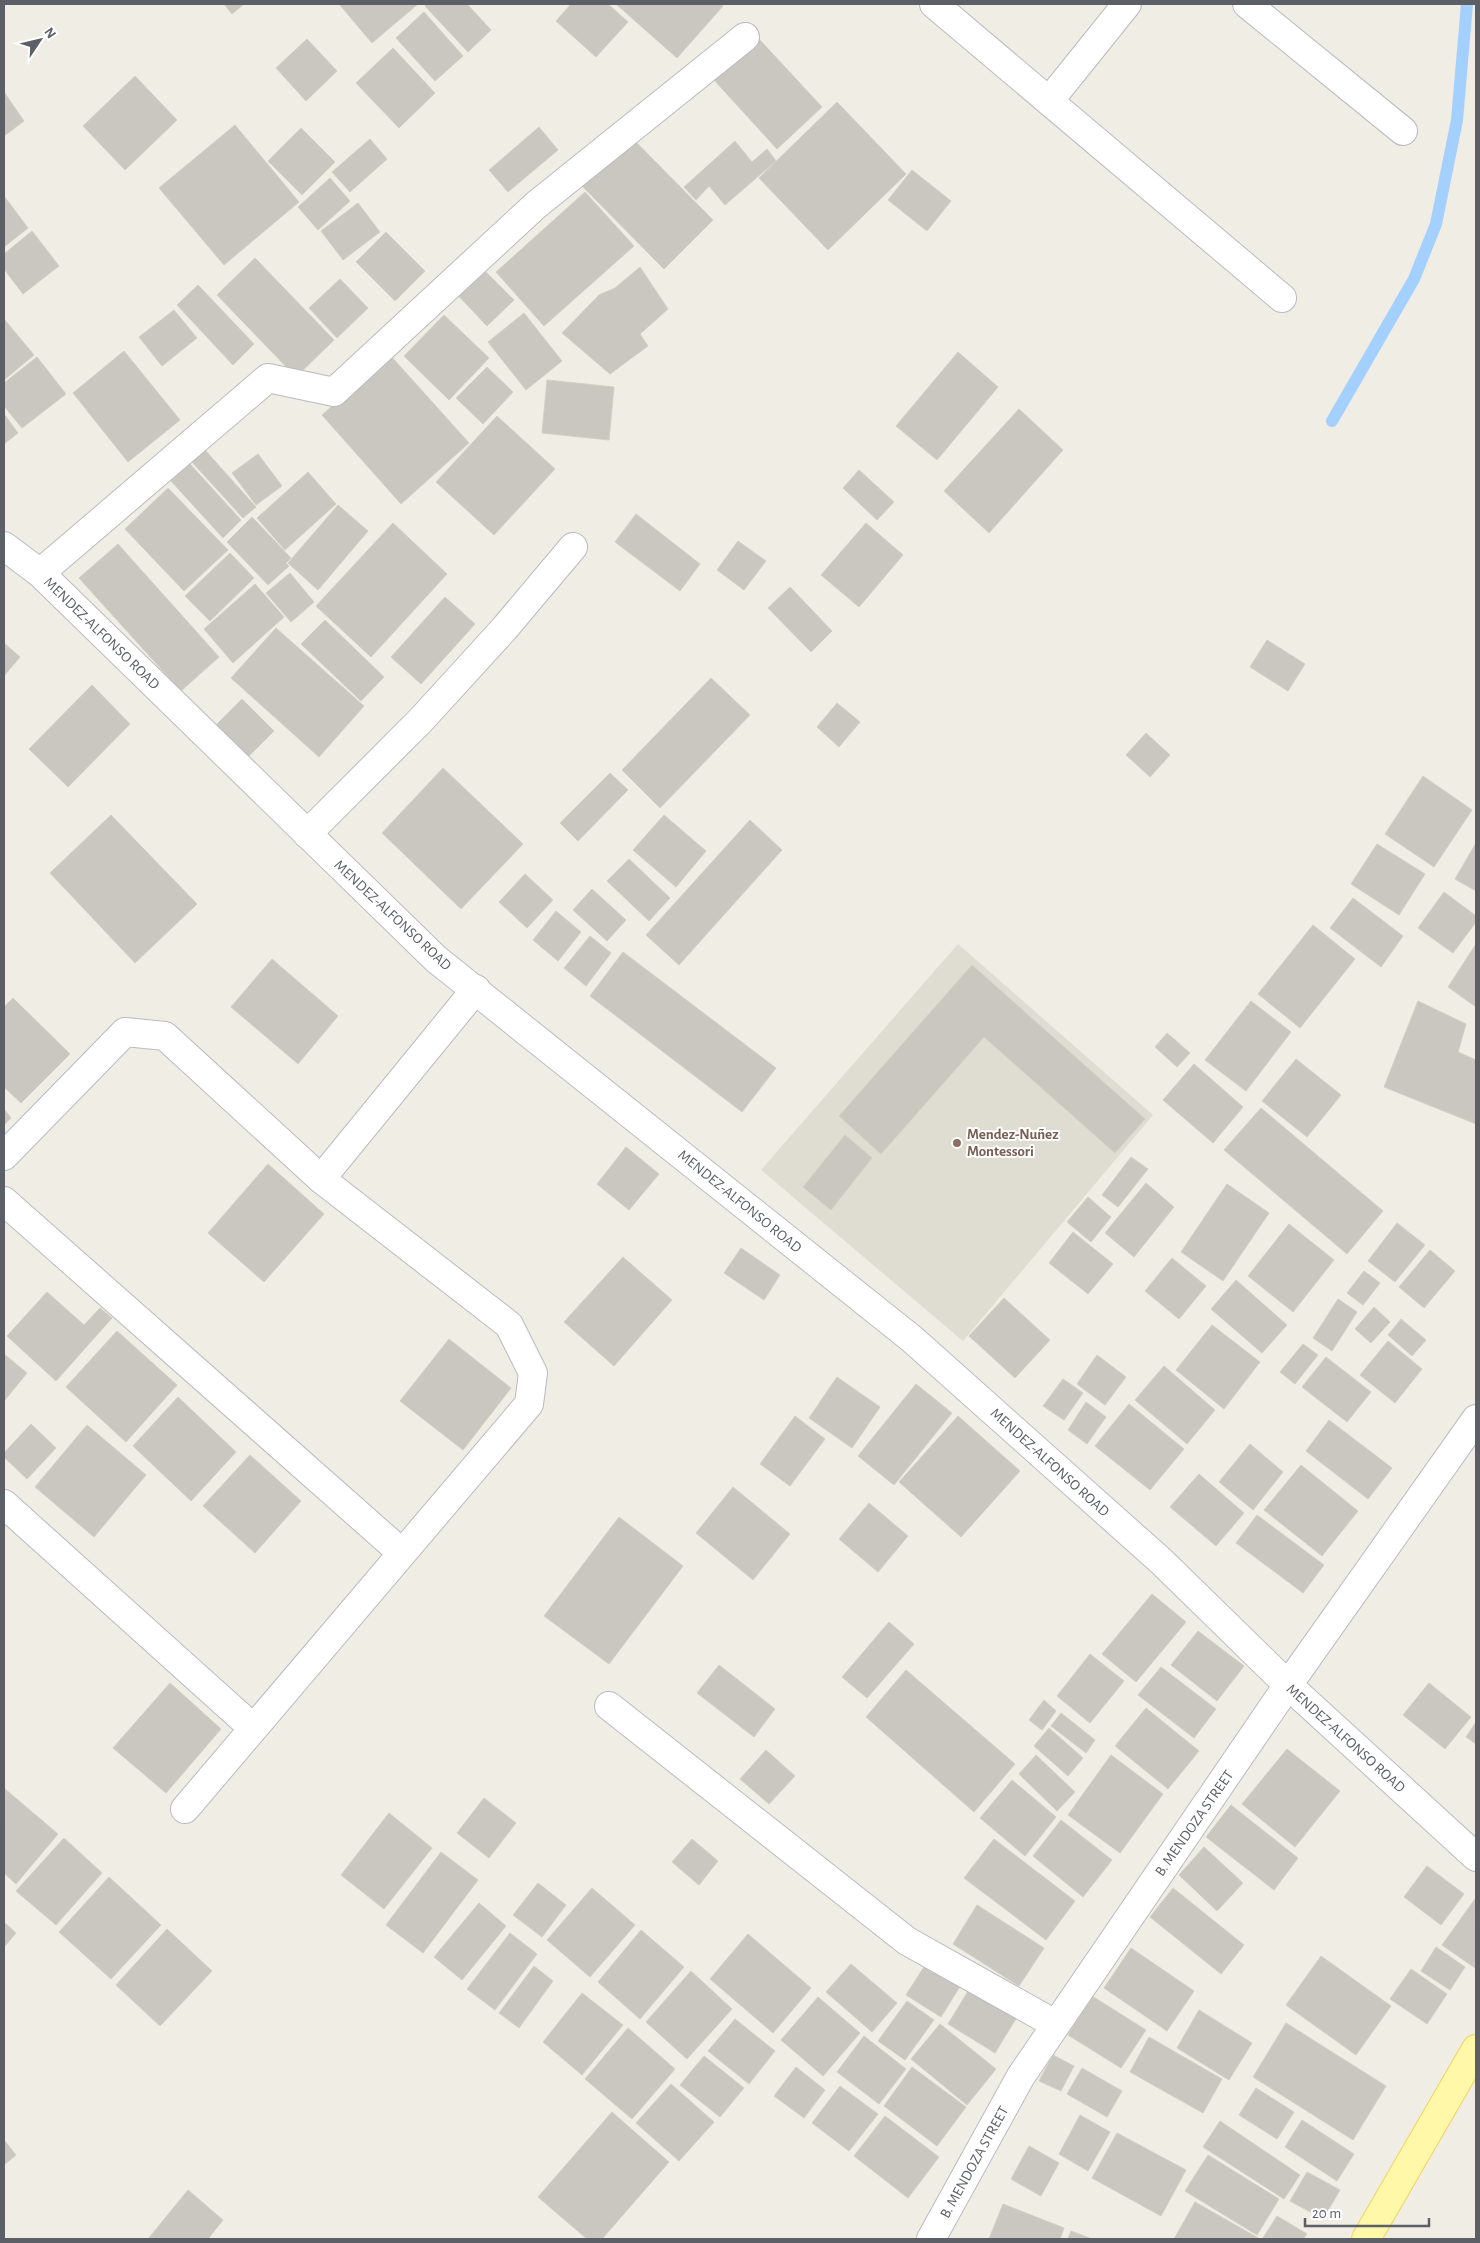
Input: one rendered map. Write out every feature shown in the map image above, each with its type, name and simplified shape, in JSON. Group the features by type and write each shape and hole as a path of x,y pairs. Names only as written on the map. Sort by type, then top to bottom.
{"main road":[{"path":"1366,2239 1476,2049"}],"street":[{"path":"934,4 1282,298"},
{"path":"1049,101 1127,4"},
{"path":"1247,4 1403,131"},
{"path":"40,574 268,378 334,392 536,206 745,38"},
{"name":"MENDEZ-ALFONSO ROAD","path":"4,546 40,574 425,948 912,1339 1161,1561 1288,1685 1476,1857"},
{"path":"308,834 421,720 504,629 574,547"},
{"path":"321,1180 476,989"},
{"path":"4,1156 125,1032 165,1036 321,1180 508,1325 533,1373 529,1404 185,1809"},
{"path":"4,1201 402,1553"},
{"name":"B. MENDOZA STREET","path":"931,2239 1021,2076 1055,2024 1288,1685 1476,1419"},
{"path":"4,1504 253,1728"},
{"path":"609,1706 908,1941 1055,2024"}],"shaded area":[{"name":"Mendez-Nuñez Montessori","path":"958,944 1153,1115 963,1341 761,1170"}],"building":[{"path":"224,4 244,4 232,14"},
{"path":"339,4 418,4 372,43"},
{"path":"427,4 467,4 491,30 468,52 425,6"},
{"path":"571,4 608,4 628,22 596,57 556,21"},
{"path":"616,4 720,4 723,6 677,58"},
{"path":"424,12 463,56 435,81 396,38"},
{"path":"307,39 337,71 306,101 276,68"},
{"path":"759,39 822,107 777,149 714,80"},
{"path":"393,48 435,93 399,128 356,83"},
{"path":"135,76 177,120 125,170 83,126"},
{"path":"4,92 24,121 4,136"},
{"path":"837,102 906,174 828,250 759,178"},
{"path":"235,125 299,202 224,265 159,188"},
{"path":"539,127 558,150 508,192 489,170"},
{"path":"301,128 335,162 302,195 268,161"},
{"path":"630,136 713,220 664,269 581,185"},
{"path":"370,139 387,159 350,192 332,172"},
{"path":"735,141 752,162 767,149 776,161 725,205 709,186 696,200 684,187"},
{"path":"912,170 951,201 927,231 888,200"},
{"path":"330,178 350,201 318,230 298,207"},
{"path":"585,192 634,246 544,326 496,272"},
{"path":"4,196 28,228 4,247"},
{"path":"358,203 380,232 343,260 321,231"},
{"path":"32,231 59,266 23,294 4,269 4,254"},
{"path":"386,232 425,271 395,301 356,262"},
{"path":"255,258 334,340 296,377 217,295"},
{"path":"478,264 514,300 487,326 452,289"},
{"path":"640,267 668,309 640,334 648,346 610,374 562,333 599,295 615,288"},
{"path":"340,279 368,308 337,338 309,308"},
{"path":"198,285 254,344 233,365 177,305"},
{"path":"174,310 197,338 162,366 139,337"},
{"path":"524,313 562,361 526,390 488,342"},
{"path":"444,315 489,358 449,400 404,356"},
{"path":"4,319 34,355 4,380"},
{"path":"124,351 180,420 128,462 73,393"},
{"path":"958,352 998,387 937,460 896,426"},
{"path":"390,355 469,443 401,504 322,415"},
{"path":"37,357 66,394 22,428 4,406 4,383"},
{"path":"487,367 513,392 483,424 456,398"},
{"path":"547,380 614,387 609,440 542,433"},
{"path":"1019,409 1063,450 989,533 944,491"},
{"path":"4,414 18,433 4,444"},
{"path":"497,416 555,469 494,535 436,482"},
{"path":"205,450 256,507 243,518 192,462"},
{"path":"258,454 282,486 256,505 232,473"},
{"path":"190,464 241,520 223,538 171,481"},
{"path":"859,470 894,502 877,520 843,488"},
{"path":"308,472 336,504 285,550 257,518"},
{"path":"168,488 228,550 184,591 125,529"},
{"path":"338,505 368,531 318,590 288,563"},
{"path":"636,514 700,564 680,591 615,542"},
{"path":"252,517 291,558 286,563 289,566 268,585 227,542"},
{"path":"393,523 447,574 371,657 316,606"},
{"path":"866,523 903,555 859,607 821,575"},
{"path":"738,541 766,561 744,590 717,570"},
{"path":"118,544 219,657 181,691 79,578"},
{"path":"230,553 254,578 210,621 185,596"},
{"path":"290,573 314,602 291,622 266,593"},
{"path":"255,584 284,617 233,663 204,629"},
{"path":"790,587 832,631 811,652 768,608"},
{"path":"445,597 475,624 421,684 391,657"},
{"path":"325,620 384,677 361,701 301,644"},
{"path":"276,628 364,706 319,757 231,678"},
{"path":"1267,640 1305,664 1288,691 1250,667"},
{"path":"4,643 20,657 4,676"},
{"path":"711,678 750,715 660,808 622,770"},
{"path":"92,685 130,724 68,787 29,749"},
{"path":"242,699 274,731 246,759 215,726"},
{"path":"837,703 860,722 839,747 817,727"},
{"path":"1146,733 1170,755 1150,777 1126,755"},
{"path":"443,768 523,844 461,909 382,833"},
{"path":"610,773 628,790 578,841 560,823"},
{"path":"1423,776 1472,810 1434,867 1385,834"},
{"path":"111,815 197,904 135,963 50,873"},
{"path":"664,815 706,851 676,887 633,850"},
{"path":"750,820 782,850 679,965 646,935"},
{"path":"1476,843 1476,891 1455,879"},
{"path":"1377,844 1425,874 1399,915 1351,884"},
{"path":"629,859 670,898 649,921 607,881"},
{"path":"525,874 553,900 527,928 499,902"},
{"path":"592,889 626,920 607,941 573,910"},
{"path":"1444,892 1476,916 1476,922 1453,953 1418,928"},
{"path":"1353,898 1403,936 1381,967 1330,928"},
{"path":"556,911 581,932 558,961 533,940"},
{"path":"1313,925 1355,959 1300,1028 1258,994"},
{"path":"590,936 611,953 586,986 564,968"},
{"path":"1476,944 1476,1007 1448,987"},
{"path":"623,952 776,1068 742,1112 590,996"},
{"path":"272,959 338,1016 298,1064 231,1007"},
{"path":"972,965 1145,1119 1115,1153 984,1037 881,1154 839,1116"},
{"path":"13,998 70,1054 21,1103 4,1087 4,1007"},
{"path":"1251,1001 1291,1032 1246,1091 1205,1060"},
{"path":"1418,1001 1466,1024 1458,1052 1476,1060 1476,1124 1384,1087"},
{"path":"1167,1033 1190,1053 1177,1067 1155,1047"},
{"path":"1296,1059 1341,1095 1307,1137 1262,1101"},
{"path":"1194,1064 1243,1107 1213,1143 1163,1100"},
{"path":"1261,1108 1383,1211 1347,1254 1224,1150"},
{"path":"4,1109 11,1118 4,1125"},
{"path":"845,1135 872,1158 831,1210 803,1187"},
{"path":"626,1147 659,1174 629,1210 597,1184"},
{"path":"1131,1157 1148,1169 1118,1207 1102,1195"},
{"path":"268,1164 324,1214 264,1282 208,1233"},
{"path":"1146,1183 1174,1207 1134,1257 1105,1233"},
{"path":"1227,1184 1269,1213 1223,1281 1181,1252"},
{"path":"1088,1197 1111,1217 1091,1242 1067,1222"},
{"path":"1397,1223 1425,1245 1395,1282 1368,1261"},
{"path":"1289,1224 1334,1260 1293,1312 1248,1276"},
{"path":"1073,1232 1113,1264 1088,1294 1049,1263"},
{"path":"741,1248 780,1275 764,1300 724,1273"},
{"path":"1430,1250 1455,1271 1424,1308 1399,1287"},
{"path":"623,1257 672,1300 614,1366 564,1322"},
{"path":"1172,1258 1206,1286 1179,1319 1145,1291"},
{"path":"1364,1271 1380,1283 1363,1305 1347,1293"},
{"path":"1236,1280 1287,1325 1262,1353 1211,1309"},
{"path":"47,1292 84,1325 100,1308 112,1318 56,1381 7,1336"},
{"path":"1004,1298 1050,1340 1015,1378 969,1336"},
{"path":"1338,1299 1357,1312 1332,1351 1313,1338"},
{"path":"1374,1307 1390,1322 1371,1343 1355,1329"},
{"path":"1401,1319 1426,1340 1412,1356 1388,1335"},
{"path":"1212,1325 1260,1362 1224,1409 1176,1370"},
{"path":"117,1331 177,1385 126,1442 66,1387"},
{"path":"449,1339 511,1388 463,1450 400,1401"},
{"path":"1388,1341 1422,1369 1395,1403 1360,1375"},
{"path":"1303,1344 1318,1355 1295,1384 1280,1372"},
{"path":"4,1354 27,1373 5,1400 4,1398"},
{"path":"1097,1355 1126,1377 1105,1405 1077,1384"},
{"path":"1326,1357 1371,1392 1347,1422 1302,1387"},
{"path":"1164,1366 1215,1410 1187,1444 1135,1400"},
{"path":"837,1377 880,1407 852,1448 809,1418"},
{"path":"1063,1379 1083,1393 1064,1420 1043,1406"},
{"path":"916,1384 952,1413 894,1485 858,1456"},
{"path":"178,1397 236,1452 191,1501 133,1446"},
{"path":"1086,1402 1106,1417 1087,1444 1068,1430"},
{"path":"1129,1404 1184,1449 1150,1490 1095,1446"},
{"path":"795,1416 825,1439 790,1486 760,1464"},
{"path":"958,1416 1020,1471 961,1537 899,1482"},
{"path":"1329,1420 1392,1468 1368,1499 1306,1451"},
{"path":"31,1424 56,1448 27,1479 4,1457 4,1453"},
{"path":"87,1425 146,1475 94,1537 35,1487"},
{"path":"1250,1444 1283,1472 1253,1510 1219,1482"},
{"path":"250,1455 301,1501 255,1553 203,1506"},
{"path":"1301,1465 1358,1511 1322,1556 1264,1510"},
{"path":"1199,1474 1244,1513 1216,1546 1170,1507"},
{"path":"733,1487 790,1534 753,1580 696,1533"},
{"path":"869,1503 908,1536 878,1572 839,1539"},
{"path":"1257,1515 1324,1565 1303,1593 1236,1543"},
{"path":"619,1517 683,1566 609,1664 544,1616"},
{"path":"1152,1594 1186,1622 1136,1682 1102,1654"},
{"path":"889,1622 914,1644 867,1698 842,1677"},
{"path":"1198,1631 1244,1666 1217,1701 1171,1665"},
{"path":"1090,1654 1124,1681 1090,1723 1057,1696"},
{"path":"719,1665 775,1709 754,1737 697,1693"},
{"path":"1161,1667 1216,1709 1194,1738 1138,1695"},
{"path":"906,1670 1015,1764 974,1812 866,1717"},
{"path":"170,1683 221,1729 166,1793 113,1748"},
{"path":"1429,1683 1471,1717 1445,1749 1403,1715"},
{"path":"1044,1700 1056,1711 1042,1730 1029,1720"},
{"path":"1146,1708 1199,1751 1168,1789 1115,1746"},
{"path":"1061,1713 1095,1740 1086,1753 1051,1726"},
{"path":"1476,1722 1476,1744 1466,1737"},
{"path":"1049,1728 1083,1758 1068,1776 1034,1746"},
{"path":"1287,1749 1340,1791 1295,1847 1242,1804"},
{"path":"766,1750 795,1776 769,1804 740,1779"},
{"path":"1036,1755 1075,1792 1057,1811 1019,1774"},
{"path":"1111,1755 1163,1794 1120,1853 1068,1815"},
{"path":"1012,1780 1056,1817 1025,1856 980,1818"},
{"path":"5,1789 58,1834 16,1884 4,1873"},
{"path":"484,1798 516,1823 489,1858 457,1833"},
{"path":"1231,1805 1298,1858 1274,1890 1206,1837"},
{"path":"389,1813 432,1848 384,1909 341,1875"},
{"path":"1061,1820 1112,1860 1083,1897 1033,1856"},
{"path":"64,1838 102,1873 56,1925 16,1891"},
{"path":"692,1839 718,1861 699,1885 672,1862"},
{"path":"994,1839 1075,1901 1046,1940 964,1878"},
{"path":"1204,1847 1243,1883 1217,1911 1179,1875"},
{"path":"441,1852 478,1880 423,1953 386,1925"},
{"path":"1427,1866 1464,1894 1441,1925 1404,1897"},
{"path":"109,1877 161,1925 111,1979 59,1932"},
{"path":"538,1883 566,1905 542,1937 513,1915"},
{"path":"592,1888 635,1925 590,1977 547,1940"},
{"path":"1173,1888 1244,1945 1221,1974 1150,1917"},
{"path":"1475,1899 1476,1966 1475,1968 1442,1945"},
{"path":"479,1903 506,1926 462,1980 434,1957"},
{"path":"977,1905 1044,1948 1019,1986 953,1944"},
{"path":"4,1922 16,1933 4,1947"},
{"path":"167,1929 212,1971 160,2026 116,1985"},
{"path":"641,1930 684,1967 640,2019 598,1982"},
{"path":"510,1933 537,1954 495,2010 467,1989"},
{"path":"748,1934 811,1988 773,2033 710,1979"},
{"path":"1436,1947 1465,1967 1450,1990 1421,1971"},
{"path":"1131,1948 1194,1991 1167,2031 1104,1988"},
{"path":"1321,1956 1391,2006 1356,2055 1286,2005"},
{"path":"929,1959 964,1980 941,2017 906,1995"},
{"path":"851,1964 897,2003 872,2032 826,1992"},
{"path":"534,1966 553,1981 519,2028 499,2013"},
{"path":"1411,1969 1447,1994 1427,2024 1390,1999"},
{"path":"691,1971 732,2009 687,2059 646,2022"},
{"path":"970,1988 1017,2017 995,2053 948,2024"},
{"path":"582,1993 623,2025 582,2075 543,2042"},
{"path":"1092,1996 1146,2030 1121,2068 1068,2035"},
{"path":"818,1997 860,2033 823,2076 781,2040"},
{"path":"907,2001 934,2020 905,2060 878,2041"},
{"path":"1199,2010 1252,2043 1229,2080 1177,2048"},
{"path":"735,2019 775,2051 749,2084 708,2051"},
{"path":"1286,2023 1386,2086 1353,2140 1253,2077"},
{"path":"940,2024 996,2069 967,2105 911,2059"},
{"path":"628,2028 675,2069 632,2119 585,2079"},
{"path":"864,2036 906,2069 879,2104 837,2072"},
{"path":"1149,2037 1222,2079 1203,2113 1130,2072"},
{"path":"1053,2055 1074,2066 1061,2091 1039,2081"},
{"path":"704,2056 744,2088 720,2117 680,2085"},
{"path":"796,2067 825,2090 804,2118 774,2096"},
{"path":"912,2067 966,2107 937,2146 884,2106"},
{"path":"1082,2068 1122,2091 1107,2117 1067,2094"},
{"path":"671,2084 714,2122 679,2161 636,2123"},
{"path":"840,2086 878,2114 849,2151 812,2123"},
{"path":"1256,2088 1294,2112 1277,2139 1239,2115"},
{"path":"612,2112 669,2162 602,2239 587,2239 538,2197"},
{"path":"1080,2115 1110,2132 1088,2171 1059,2154"},
{"path":"885,2116 939,2157 908,2198 854,2156"},
{"path":"1302,2120 1354,2154 1337,2181 1285,2147"},
{"path":"1220,2121 1300,2175 1284,2199 1203,2147"},
{"path":"1117,2133 1186,2170 1161,2216 1092,2178"},
{"path":"4,2140 16,2155 4,2165"},
{"path":"1029,2146 1059,2163 1041,2196 1011,2179"},
{"path":"1208,2155 1279,2199 1257,2235 1185,2191"},
{"path":"1307,2172 1340,2190 1323,2219 1290,2201"},
{"path":"188,2190 223,2220 208,2239 148,2239"},
{"path":"1195,2202 1260,2239 1174,2239"},
{"path":"1003,2204 1064,2228 1060,2239 989,2239"},
{"path":"1277,2216 1307,2234 1303,2239 1263,2238"},
{"path":"1071,2231 1092,2239 1068,2239"}],"waterway":[{"path":"1332,421 1414,279 1436,224 1457,120 1467,4"}],"place":[{"name":"Mendez-Nuñez Montessori","path":"957,1143"}]}
